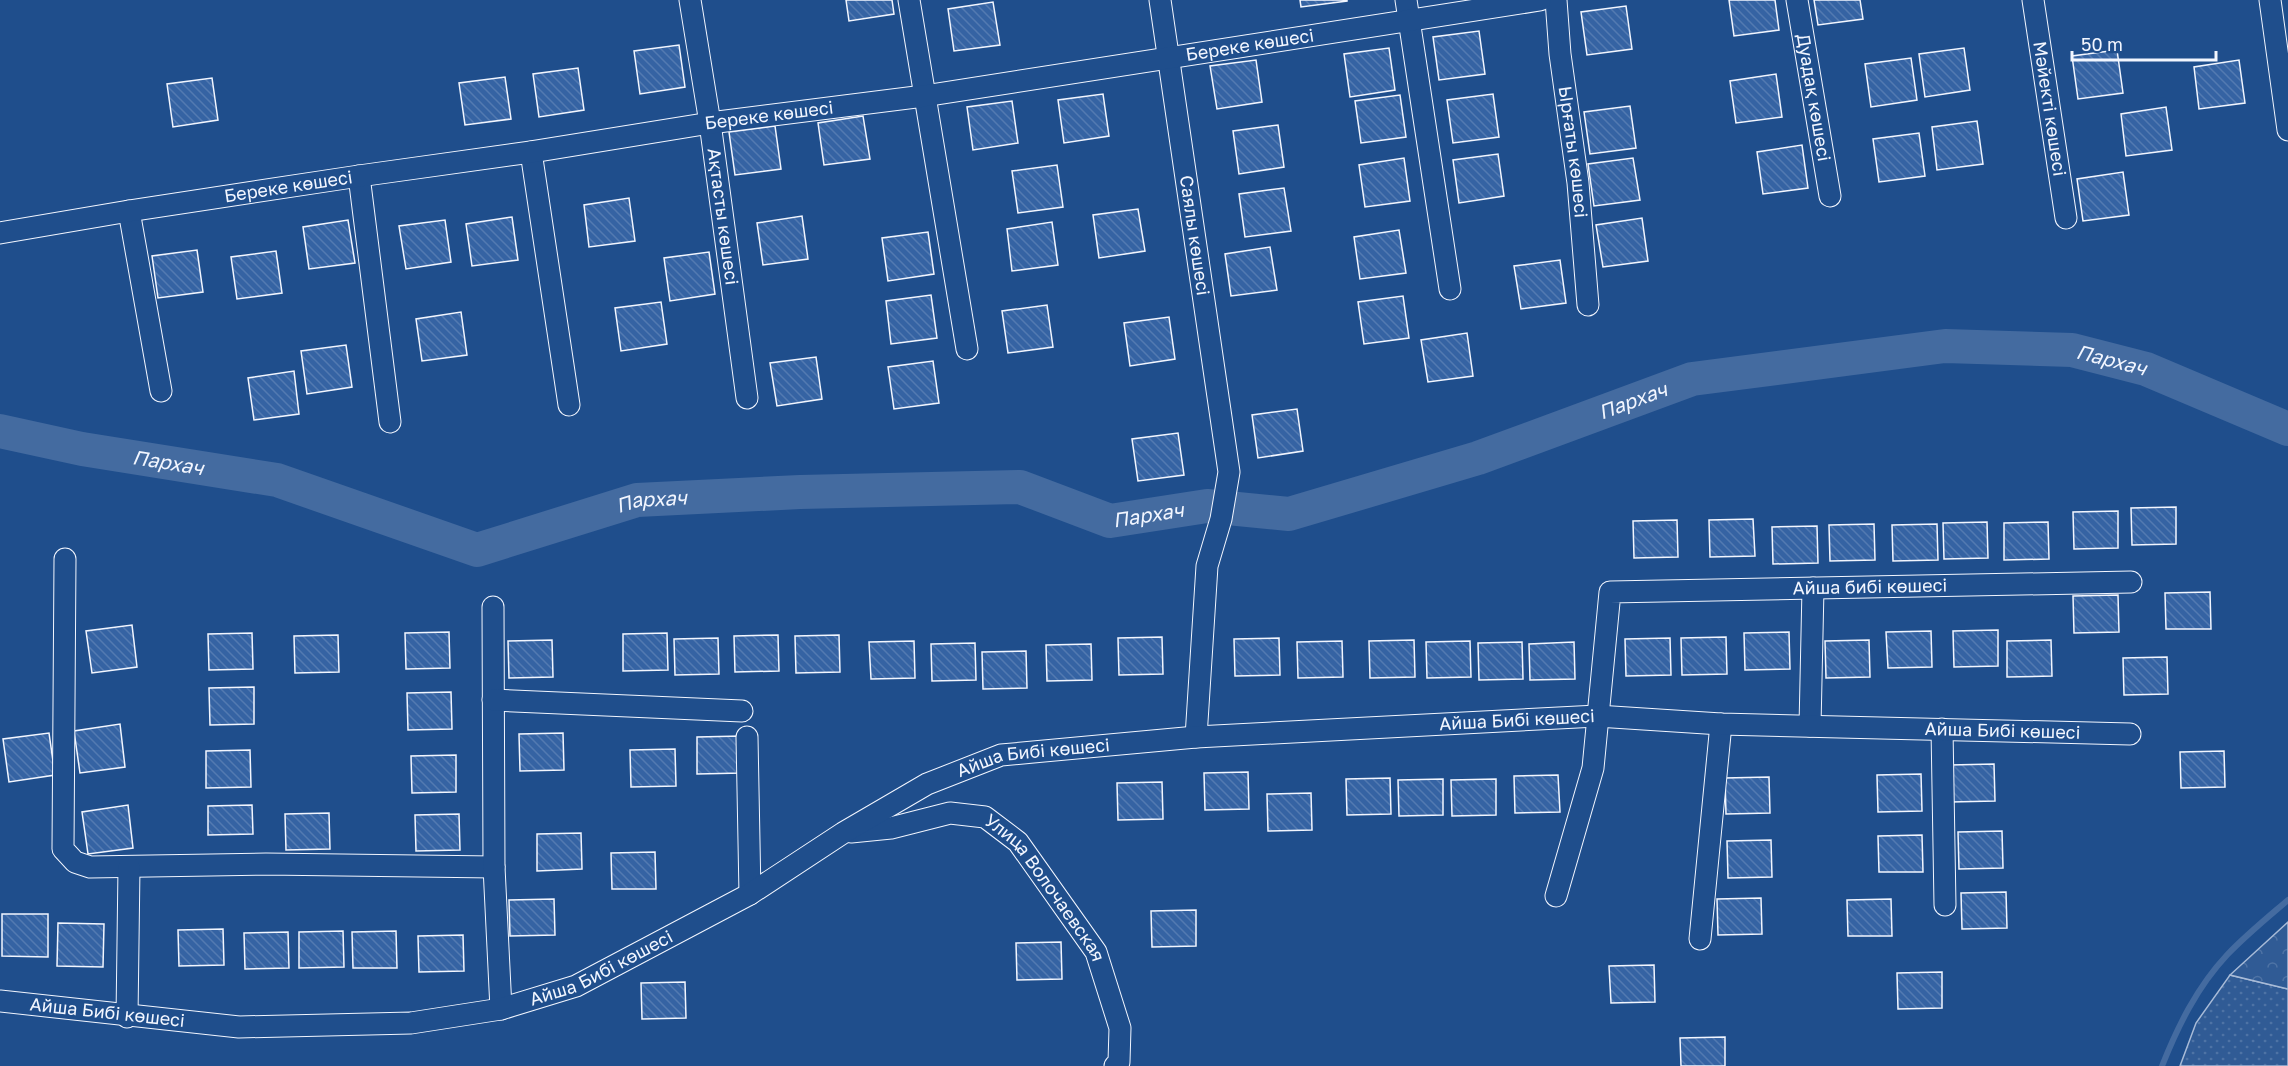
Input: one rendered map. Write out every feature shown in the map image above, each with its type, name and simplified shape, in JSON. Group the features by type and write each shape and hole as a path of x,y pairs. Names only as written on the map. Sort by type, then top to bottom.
{"street":[{"name":"Ақтасты көшесі","path":"690,0 710,123 747,398"},
{"path":"909,0 967,349"},
{"name":"Саялы көшесі","path":"1160,0 1229,472 1221,519 1207,566 1196,737"},
{"path":"1406,0 1450,289"},
{"name":"Береке көшесі","path":"0,233 129,211 531,152 710,123 924,96 1540,0"},
{"name":"Ырғаты көшесі","path":"1556,0 1560,54 1578,183 1587,305"},
{"name":"Дуадақ көшесі","path":"1797,0 1830,196"},
{"name":"Мәйекті көшесі","path":"2033,0 2066,218"},
{"path":"2270,0 2288,130"},
{"path":"531,152 569,405"},
{"path":"359,176 390,422"},
{"path":"129,211 161,391"},
{"path":"65,559 63,849 75,862 90,867 266,864 494,867"},
{"name":"Айша бибі көшесі","path":"1597,716 1610,592 2131,582"},
{"path":"1810,726 1813,588"},
{"path":"493,607 494,867 501,1009"},
{"path":"493,700 742,711"},
{"path":"1556,896 1593,768 1597,716"},
{"name":"Айша Бибі көшесі","path":"0,1001 127,1017 239,1027 411,1023 501,1009 576,986 750,894 843,832 927,784 1001,755 1196,737 1597,716 1721,724 2130,734"},
{"path":"1700,939 1721,724"},
{"path":"1942,729 1945,905"},
{"path":"747,737 750,894"},
{"name":"Улица Волочаевская","path":"843,832 891,828 950,813 985,817 1018,842 1096,952 1120,1028 1119,1062 1115,1066"},
{"path":"127,1017 129,867"}],"green space":[{"path":"2288,922 2288,989 2230,975"},
{"path":"2230,975 2288,989 2288,1066 2180,1066 2196,1023"}],"building":[{"path":"846,0 892,0 894,14 849,21"},
{"path":"1300,0 1347,0 1347,1 1301,7"},
{"path":"1729,0 1775,0 1779,30 1734,36"},
{"path":"1814,0 1860,0 1863,19 1818,25"},
{"path":"993,2 1000,45 954,51 948,9"},
{"path":"1626,6 1632,49 1587,55 1581,12"},
{"path":"1479,31 1485,74 1439,80 1433,37"},
{"path":"679,45 685,87 640,94 634,51"},
{"path":"1389,48 1395,90 1350,97 1344,54"},
{"path":"1964,48 1970,90 1925,97 1919,54"},
{"path":"2117,50 2123,93 2078,99 2072,56"},
{"path":"1911,58 1917,100 1871,107 1865,64"},
{"path":"1256,60 1262,102 1217,109 1210,66"},
{"path":"2239,60 2245,103 2199,109 2194,67"},
{"path":"578,68 584,110 539,117 533,74"},
{"path":"1776,74 1782,117 1736,123 1730,81"},
{"path":"505,77 511,119 465,125 459,83"},
{"path":"212,78 218,120 173,127 167,84"},
{"path":"1103,94 1109,136 1064,143 1058,100"},
{"path":"1493,94 1499,137 1453,143 1447,100"},
{"path":"1400,95 1406,137 1361,143 1355,101"},
{"path":"1012,101 1018,143 973,150 967,107"},
{"path":"1630,106 1636,148 1590,154 1584,112"},
{"path":"2166,107 2172,150 2126,156 2121,114"},
{"path":"863,116 870,159 824,165 818,123"},
{"path":"1977,121 1983,164 1937,170 1932,127"},
{"path":"1278,125 1284,167 1239,174 1233,131"},
{"path":"775,126 781,169 735,175 729,132"},
{"path":"1919,133 1925,176 1879,182 1873,139"},
{"path":"1802,145 1808,188 1763,194 1757,152"},
{"path":"1498,154 1504,196 1459,203 1453,160"},
{"path":"1404,158 1410,201 1365,207 1359,165"},
{"path":"1633,158 1640,200 1594,206 1588,164"},
{"path":"1057,165 1063,207 1018,213 1012,171"},
{"path":"2123,172 2129,215 2083,221 2077,179"},
{"path":"1284,188 1291,231 1245,237 1239,194"},
{"path":"629,198 635,241 589,247 584,205"},
{"path":"1138,209 1145,251 1099,258 1093,215"},
{"path":"802,216 808,259 763,265 757,223"},
{"path":"512,217 518,260 472,266 466,224"},
{"path":"1642,218 1648,261 1603,267 1596,225"},
{"path":"348,220 355,263 309,269 303,227"},
{"path":"445,220 451,262 406,269 399,226"},
{"path":"1052,222 1058,265 1012,271 1007,229"},
{"path":"1399,230 1406,273 1360,279 1354,237"},
{"path":"928,232 934,274 888,281 882,238"},
{"path":"1270,247 1277,290 1231,296 1225,254"},
{"path":"197,250 203,292 158,298 152,256"},
{"path":"276,251 282,293 237,299 231,257"},
{"path":"709,252 715,294 670,301 664,258"},
{"path":"1560,260 1566,303 1521,309 1514,266"},
{"path":"931,295 937,338 891,344 886,301"},
{"path":"1403,296 1409,338 1364,344 1358,302"},
{"path":"661,302 667,344 621,351 615,308"},
{"path":"1047,305 1053,347 1008,353 1002,311"},
{"path":"461,312 467,355 422,361 416,319"},
{"path":"1169,317 1175,359 1130,366 1124,323"},
{"path":"1467,333 1473,376 1428,382 1421,340"},
{"path":"346,345 352,387 307,394 301,351"},
{"path":"816,357 822,399 777,406 770,363"},
{"path":"933,361 939,403 894,409 888,367"},
{"path":"294,371 299,414 254,420 248,378"},
{"path":"1297,409 1303,451 1258,458 1252,415"},
{"path":"1178,433 1184,475 1138,481 1132,439"},
{"path":"2176,507 2176,544 2132,545 2131,508"},
{"path":"2118,511 2118,548 2074,549 2073,512"},
{"path":"1753,519 1755,556 1710,557 1709,520"},
{"path":"1677,520 1678,557 1634,558 1633,521"},
{"path":"1987,522 1988,558 1944,559 1943,523"},
{"path":"2048,522 2049,559 2004,560 2004,523"},
{"path":"1874,524 1875,560 1830,561 1829,525"},
{"path":"1937,524 1938,560 1893,561 1892,525"},
{"path":"1817,526 1818,563 1773,564 1772,527"},
{"path":"2210,592 2211,629 2166,629 2165,593"},
{"path":"2118,595 2119,632 2074,633 2073,596"},
{"path":"132,625 137,667 92,673 86,631"},
{"path":"1998,630 1998,666 1954,667 1953,631"},
{"path":"1931,631 1932,667 1888,668 1886,632"},
{"path":"449,632 450,668 406,669 405,633"},
{"path":"1789,632 1790,669 1745,670 1744,633"},
{"path":"252,633 253,669 209,670 208,634"},
{"path":"667,633 668,670 623,671 623,634"},
{"path":"338,635 339,672 295,673 294,636"},
{"path":"778,635 779,671 735,672 734,636"},
{"path":"839,635 840,672 796,673 795,636"},
{"path":"1162,637 1163,674 1119,675 1118,638"},
{"path":"1726,637 1727,674 1682,675 1681,638"},
{"path":"718,638 719,674 675,675 674,639"},
{"path":"1279,638 1280,675 1235,676 1234,639"},
{"path":"1670,638 1671,675 1626,676 1625,639"},
{"path":"552,640 553,677 509,678 508,641"},
{"path":"1414,640 1415,677 1370,678 1369,641"},
{"path":"1869,640 1870,677 1826,678 1825,641"},
{"path":"2051,640 2052,676 2007,677 2007,641"},
{"path":"914,641 915,678 871,679 869,642"},
{"path":"1342,641 1343,677 1298,678 1297,642"},
{"path":"1470,641 1471,677 1427,678 1426,642"},
{"path":"1522,642 1523,679 1479,680 1478,643"},
{"path":"1574,642 1575,679 1530,680 1529,644"},
{"path":"975,643 976,680 932,681 931,644"},
{"path":"1091,644 1092,680 1047,681 1046,645"},
{"path":"1026,651 1027,688 983,689 982,652"},
{"path":"2167,657 2168,694 2124,695 2123,658"},
{"path":"254,687 254,724 210,725 209,688"},
{"path":"451,692 452,729 408,730 407,693"},
{"path":"120,724 125,767 80,773 74,731"},
{"path":"49,733 55,775 9,782 3,739"},
{"path":"563,733 564,770 520,771 519,734"},
{"path":"741,736 742,773 697,774 697,737"},
{"path":"675,749 676,786 631,787 630,750"},
{"path":"250,750 251,787 206,788 206,751"},
{"path":"2224,751 2225,787 2181,788 2180,752"},
{"path":"456,755 456,792 412,793 411,756"},
{"path":"1994,764 1995,801 1951,802 1950,765"},
{"path":"1248,772 1249,809 1205,810 1204,773"},
{"path":"1921,774 1922,811 1878,812 1877,775"},
{"path":"1558,775 1560,812 1515,813 1514,776"},
{"path":"1769,777 1770,813 1726,814 1725,778"},
{"path":"1390,778 1391,814 1347,815 1346,779"},
{"path":"1443,779 1443,815 1399,816 1398,780"},
{"path":"1496,779 1496,815 1452,816 1451,780"},
{"path":"1162,782 1163,819 1118,820 1117,783"},
{"path":"1311,793 1312,830 1268,831 1267,794"},
{"path":"128,805 133,848 88,854 82,812"},
{"path":"252,805 253,834 208,835 208,806"},
{"path":"329,813 330,849 286,850 285,814"},
{"path":"459,814 460,850 416,851 415,815"},
{"path":"2002,831 2003,868 1959,869 1958,832"},
{"path":"581,833 582,869 537,871 537,834"},
{"path":"1922,835 1923,872 1879,872 1878,836"},
{"path":"1771,840 1772,877 1728,878 1727,841"},
{"path":"655,852 656,889 612,889 611,853"},
{"path":"2006,892 2007,928 1962,929 1961,893"},
{"path":"1761,898 1762,934 1718,935 1717,899"},
{"path":"554,899 555,935 510,936 509,900"},
{"path":"1891,899 1892,936 1848,936 1847,900"},
{"path":"1196,910 1196,946 1152,947 1151,911"},
{"path":"2,914 48,914 48,957 2,956"},
{"path":"58,923 104,924 103,967 57,966"},
{"path":"223,929 224,965 179,966 178,930"},
{"path":"343,931 344,967 299,968 299,932"},
{"path":"396,931 397,968 353,968 352,932"},
{"path":"288,932 289,968 245,969 244,933"},
{"path":"463,935 464,971 419,972 418,936"},
{"path":"1061,942 1062,979 1017,980 1016,943"},
{"path":"1654,965 1655,1002 1611,1003 1609,966"},
{"path":"1942,972 1942,1008 1898,1009 1897,973"},
{"path":"685,982 686,1018 642,1019 641,983"},
{"path":"1725,1037 1725,1066 1681,1066 1680,1038"}],"waterway":[{"name":"Пархач","path":"0,431 82,449 277,480 477,550 637,500 800,492 1020,487 1110,521 1207,506 1289,514 1478,458 1692,379 1945,346 2072,350 2146,369 2288,429"},
{"path":"2162,1066 2182,1022 2206,980 2234,948 2288,900"}]}
